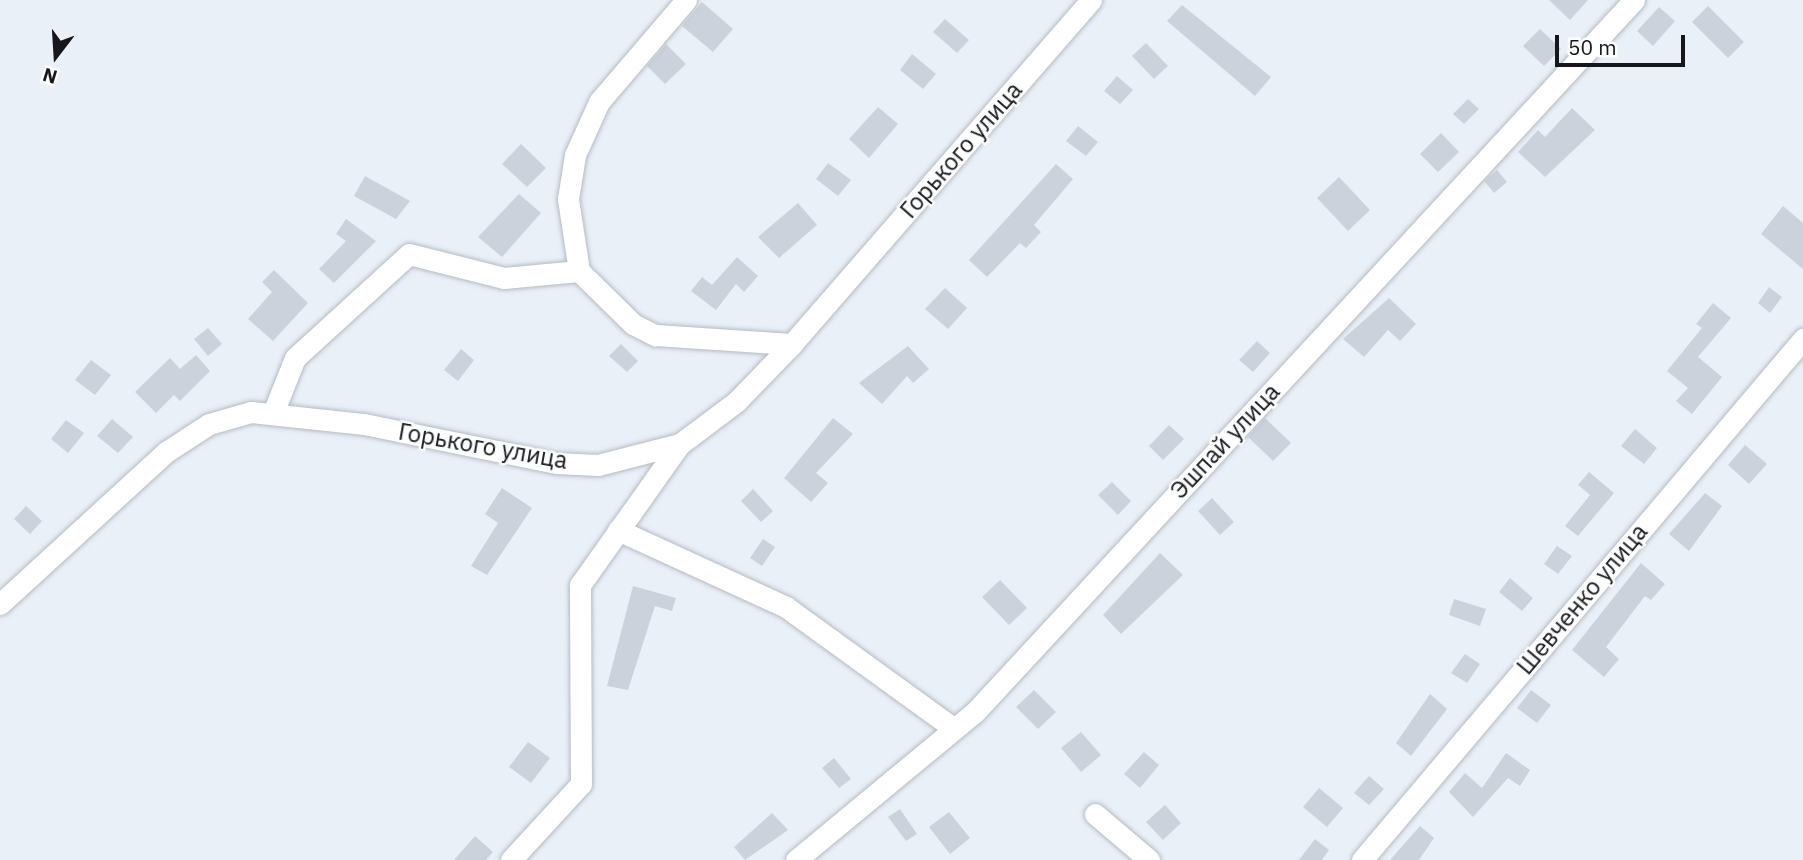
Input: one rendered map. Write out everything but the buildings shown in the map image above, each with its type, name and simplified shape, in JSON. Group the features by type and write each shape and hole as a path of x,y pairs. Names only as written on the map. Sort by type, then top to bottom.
{"street":[{"path":"687,0 599,102 575,155 568,199 579,271 633,324 655,335 792,344"},
{"name":"Горького улица","path":"0,604 166,452 209,424 273,412 556,463 598,465 680,444 737,401 792,344 1091,0"},
{"name":"Эшпай улица","path":"796,860 952,727 975,712 1634,0"},
{"path":"273,412 295,358 409,254 504,278 579,271"},
{"name":"Шевченко улица","path":"1362,860 1803,339"},
{"path":"511,860 581,784 580,585 680,444"},
{"path":"618,530 786,607 952,727"},
{"path":"1095,814 1149,860"}]}
